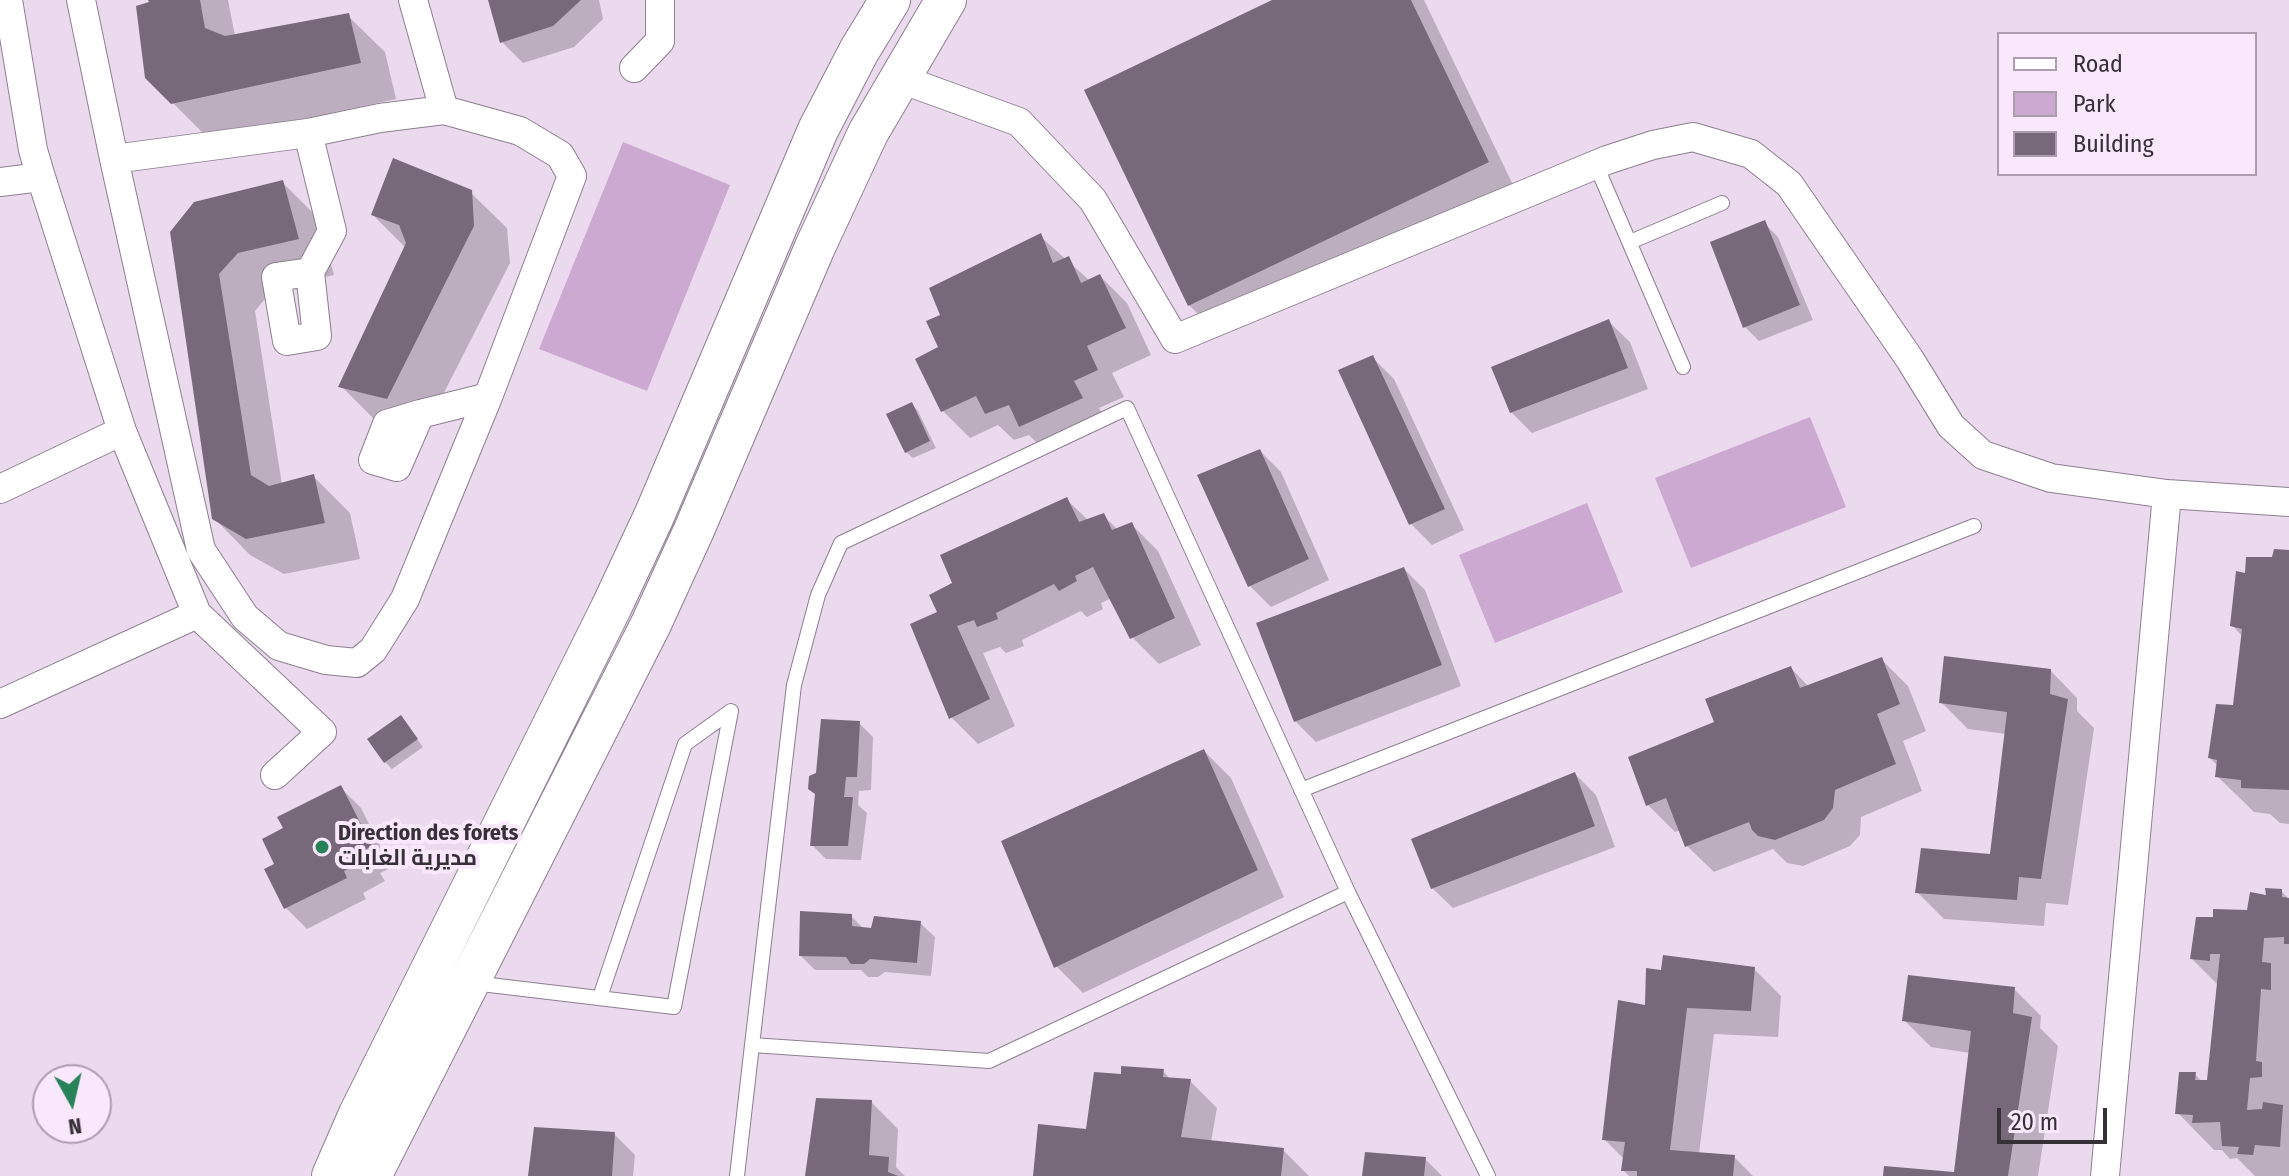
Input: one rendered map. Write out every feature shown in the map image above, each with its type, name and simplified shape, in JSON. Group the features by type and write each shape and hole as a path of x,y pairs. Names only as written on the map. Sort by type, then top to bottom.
{"main road":[{"path":"332,1176 654,516 818,130 859,51 890,0"},
{"path":"371,1176 651,624 840,190 898,78 946,0"}],"street":[{"path":"8,0 33,150 41,177 122,431 197,614 322,732 275,775"},
{"path":"81,0 114,159 201,550 245,617 279,646 326,660 357,663 373,650 405,599 488,397 572,176 560,155 520,131 444,110 380,118 308,133 114,159"},
{"path":"413,0 444,110"},
{"path":"634,68 660,41 660,0"},
{"path":"898,78 1019,122 1093,200 1175,339 1596,165 1653,145 1693,137 1751,154 1789,184 1909,358 1951,426 1983,455 2051,478 2167,494 2289,502"},
{"path":"308,133 332,231 310,272"},
{"path":"0,182 41,177"},
{"path":"420,414 488,397"},
{"path":"0,489 122,431"},
{"path":"2105,1176 2167,494"},
{"path":"0,704 197,614"}],"lane":[{"path":"1596,165 1683,367"},
{"path":"1630,242 1722,203"},
{"path":"737,1176 794,685 818,595 841,543 1127,408 1348,892 1488,1176"},
{"path":"1301,790 1974,526"},
{"path":"471,983 674,1007 731,711 685,744 600,997"},
{"path":"752,1045 989,1061 1348,892"}],"green space":[{"path":"623,142 730,185 647,391 539,349"},
{"path":"1810,417 1846,507 1691,568 1655,478"},
{"path":"1587,503 1623,592 1495,643 1459,555"}],"building":[{"path":"148,0 200,0 205,28 225,36 349,13 361,63 171,104 145,78 136,6"},
{"path":"488,0 581,0 553,26 500,43"},
{"path":"1272,0 1411,0 1489,162 1188,306 1084,90"},
{"path":"393,158 472,190 474,226 387,399 338,387 406,243 399,225 371,215"},
{"path":"283,180 299,239 238,253 219,274 251,475 269,486 314,474 325,523 246,539 212,519 170,232 194,202"},
{"path":"1765,220 1800,305 1743,328 1710,242"},
{"path":"1041,233 1053,263 1069,256 1081,283 1100,274 1126,328 1087,346 1098,370 1074,381 1083,398 1019,427 1009,405 985,414 976,396 941,412 915,359 938,347 926,321 940,315 929,288"},
{"path":"1609,319 1628,368 1510,413 1491,367"},
{"path":"1373,355 1445,509 1409,525 1338,370"},
{"path":"912,402 930,441 905,453 886,414"},
{"path":"1260,449 1309,559 1248,587 1197,475"},
{"path":"1067,497 1079,522 1104,513 1112,530 1132,522 1175,618 1130,639 1093,567 1075,576 1077,581 1059,591 1054,584 996,613 998,619 977,627 974,620 957,626 990,699 949,719 910,624 937,612 929,595 952,583 940,555"},
{"path":"2274,549 2289,550 2289,790 2241,788 2241,780 2215,777 2217,760 2208,758 2216,704 2233,705 2242,629 2230,626 2236,571 2245,573 2246,557 2272,557"},
{"path":"1404,567 1442,665 1294,722 1256,623"},
{"path":"1944,656 2051,669 2050,694 2068,699 2041,879 2019,877 2017,900 1915,893 1921,848 1990,854 2007,712 1939,703"},
{"path":"1882,657 1900,704 1877,714 1896,764 1835,790 1833,808 1824,820 1775,840 1758,836 1749,822 1685,847 1666,798 1646,806 1628,757 1714,722 1705,699 1791,666 1800,688"},
{"path":"401,715 418,739 384,763 367,739"},
{"path":"821,719 860,721 857,777 846,777 844,797 853,797 848,846 810,846 815,794 808,789 809,776 816,773"},
{"path":"1204,749 1258,870 1054,968 1001,841"},
{"path":"1575,772 1595,826 1431,889 1411,839"},
{"path":"341,785 372,846 361,852 366,860 344,871 347,878 284,909 264,869 274,864 262,839 283,828 277,817"},
{"path":"2265,888 2282,889 2282,897 2289,898 2289,944 2284,944 2284,937 2264,938 2262,962 2271,963 2271,990 2261,989 2256,1061 2262,1062 2262,1077 2250,1078 2247,1110 2262,1109 2263,1102 2283,1105 2280,1147 2255,1145 2253,1155 2237,1154 2239,1147 2222,1146 2220,1122 2192,1123 2193,1115 2175,1114 2179,1072 2196,1072 2195,1080 2207,1080 2220,954 2210,954 2210,961 2190,959 2196,917 2213,917 2213,909 2247,910 2250,892 2266,895"},
{"path":"800,911 852,914 852,926 871,928 874,916 921,921 917,963 870,959 864,964 851,964 846,957 799,956"},
{"path":"1663,955 1755,967 1751,1011 1687,1008 1670,1150 1735,1155 1733,1176 1637,1176 1637,1171 1621,1171 1625,1142 1602,1140 1618,1000 1645,1005 1646,968 1661,970"},
{"path":"1908,975 2015,987 2013,1013 2032,1017 2008,1176 1883,1176 1884,1166 1954,1172 1971,1031 1902,1021"},
{"path":"1121,1066 1164,1069 1163,1077 1191,1079 1181,1137 1284,1148 1281,1176 1033,1176 1038,1124 1086,1129 1094,1072 1121,1074"},
{"path":"816,1098 872,1100 869,1155 889,1157 888,1172 898,1176 805,1176"},
{"path":"534,1127 615,1132 612,1176 528,1176"},
{"path":"1365,1152 1426,1157 1424,1176 1362,1176"}],"place":[{"name":"Direction des forets مديرية الغابات","path":"322,847"}]}
